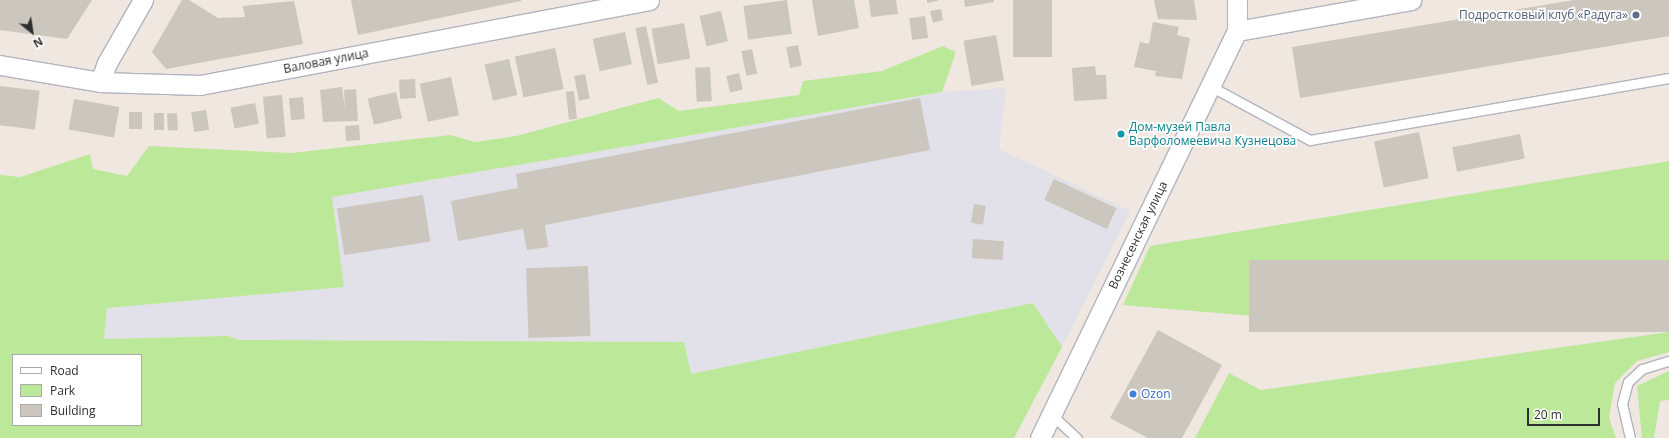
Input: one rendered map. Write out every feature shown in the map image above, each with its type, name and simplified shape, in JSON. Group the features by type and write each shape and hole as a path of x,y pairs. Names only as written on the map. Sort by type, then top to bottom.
{"street":[{"path":"100,82 107,63 143,0"},
{"name":"Валовая улица","path":"0,65 100,82 200,85 649,0"},
{"path":"1236,0 1237,31 1411,0"},
{"name":"Вознесенская улица","path":"1040,438 1237,31"}],"lane":[{"path":"1210,86 1310,140 1669,78"},
{"path":"1630,438 1622,404 1628,382 1642,369 1669,362"},
{"path":"1052,415 1077,438"}],"shaded area":[{"path":"1006,88 999,149 1130,211 1062,347 1033,303 691,374 684,342 239,340 228,336 104,339 107,308 343,287 332,197 942,92"}],"green space":[{"path":"943,46 956,52 942,92 332,197 344,287 107,308 104,339 228,336 239,340 684,342 691,374 1033,303 1062,347 1014,438 0,438 0,175 20,177 90,154 93,169 127,176 149,146 292,153 450,135 475,142 516,136 658,98 679,111 799,95 803,81 882,71"},
{"path":"1669,161 1669,260 1253,316 1123,305 1150,246"},
{"path":"1669,332 1669,352 1637,361 1615,383 1609,418 1616,438 1195,438 1229,373 1261,390"},
{"path":"1669,371 1669,400 1660,401 1654,438 1642,438 1637,386"}],"building":[{"path":"0,0 92,0 67,39 0,30"},
{"path":"182,0 189,0 218,18 245,17 243,6 294,1 303,44 166,69 152,52"},
{"path":"351,0 521,0 521,1 358,35"},
{"path":"787,0 792,34 748,40 743,6"},
{"path":"812,0 854,0 859,28 818,36"},
{"path":"869,0 896,0 898,14 871,17"},
{"path":"927,0 938,0 938,1 927,3"},
{"path":"964,0 994,0 994,2 965,7"},
{"path":"1013,0 1052,0 1052,57 1013,57"},
{"path":"1154,0 1194,0 1197,20 1158,19"},
{"path":"1574,0 1669,0 1669,36 1300,98 1292,47"},
{"path":"941,9 943,20 933,23 930,11"},
{"path":"721,11 728,41 707,46 700,16"},
{"path":"925,16 928,38 912,40 909,18"},
{"path":"1153,22 1179,27 1177,35 1190,38 1182,79 1155,76 1156,71 1134,67 1140,42 1149,44"},
{"path":"684,23 690,58 658,64 652,29"},
{"path":"646,26 658,83 647,85 635,28"},
{"path":"625,32 632,64 600,71 593,39"},
{"path":"996,35 1004,80 971,86 964,41"},
{"path":"798,45 802,66 790,68 786,47"},
{"path":"555,48 564,89 524,98 515,57"},
{"path":"752,49 757,73 746,76 741,51"},
{"path":"509,59 517,95 493,101 485,65"},
{"path":"1095,66 1096,75 1106,75 1107,99 1074,101 1072,68"},
{"path":"710,67 712,101 697,102 695,68"},
{"path":"739,73 743,90 730,92 726,76"},
{"path":"585,74 590,99 579,101 574,76"},
{"path":"451,77 459,115 428,122 420,84"},
{"path":"415,79 416,98 400,99 399,80"},
{"path":"0,86 40,91 35,130 0,125"},
{"path":"342,87 345,110 344,90 356,89 358,121 323,122 320,90"},
{"path":"574,91 577,119 569,120 566,92"},
{"path":"396,92 402,118 374,125 368,99"},
{"path":"282,95 286,137 267,138 263,97"},
{"path":"303,97 305,119 291,120 289,98"},
{"path":"920,98 930,150 545,225 548,247 527,250 523,229 458,241 451,201 518,188 516,174"},
{"path":"74,99 119,107 114,138 69,130"},
{"path":"255,103 259,124 234,128 230,108"},
{"path":"206,110 209,130 194,132 191,112"},
{"path":"129,112 142,112 142,129 129,129"},
{"path":"154,113 164,113 164,130 154,130"},
{"path":"177,113 178,130 168,131 167,114"},
{"path":"359,125 360,140 346,141 345,126"},
{"path":"1419,132 1429,178 1384,188 1374,142"},
{"path":"1520,134 1525,159 1457,172 1452,147"},
{"path":"1054,179 1117,208 1107,229 1044,200"},
{"path":"423,195 430,241 344,255 337,209"},
{"path":"974,204 986,206 983,225 971,223"},
{"path":"973,239 1004,241 1003,260 972,258"},
{"path":"1249,260 1669,260 1669,332 1249,332"},
{"path":"588,266 590,336 528,338 526,268"},
{"path":"1158,330 1222,365 1182,438 1148,438 1110,418"}],"place":[{"name":"Подростковый клуб «Радуга»","path":"1636,15"},
{"name":"Дом-музей Павла Варфоломеевича Кузнецова","path":"1121,134"},
{"name":"Ozon","path":"1133,394"}]}
